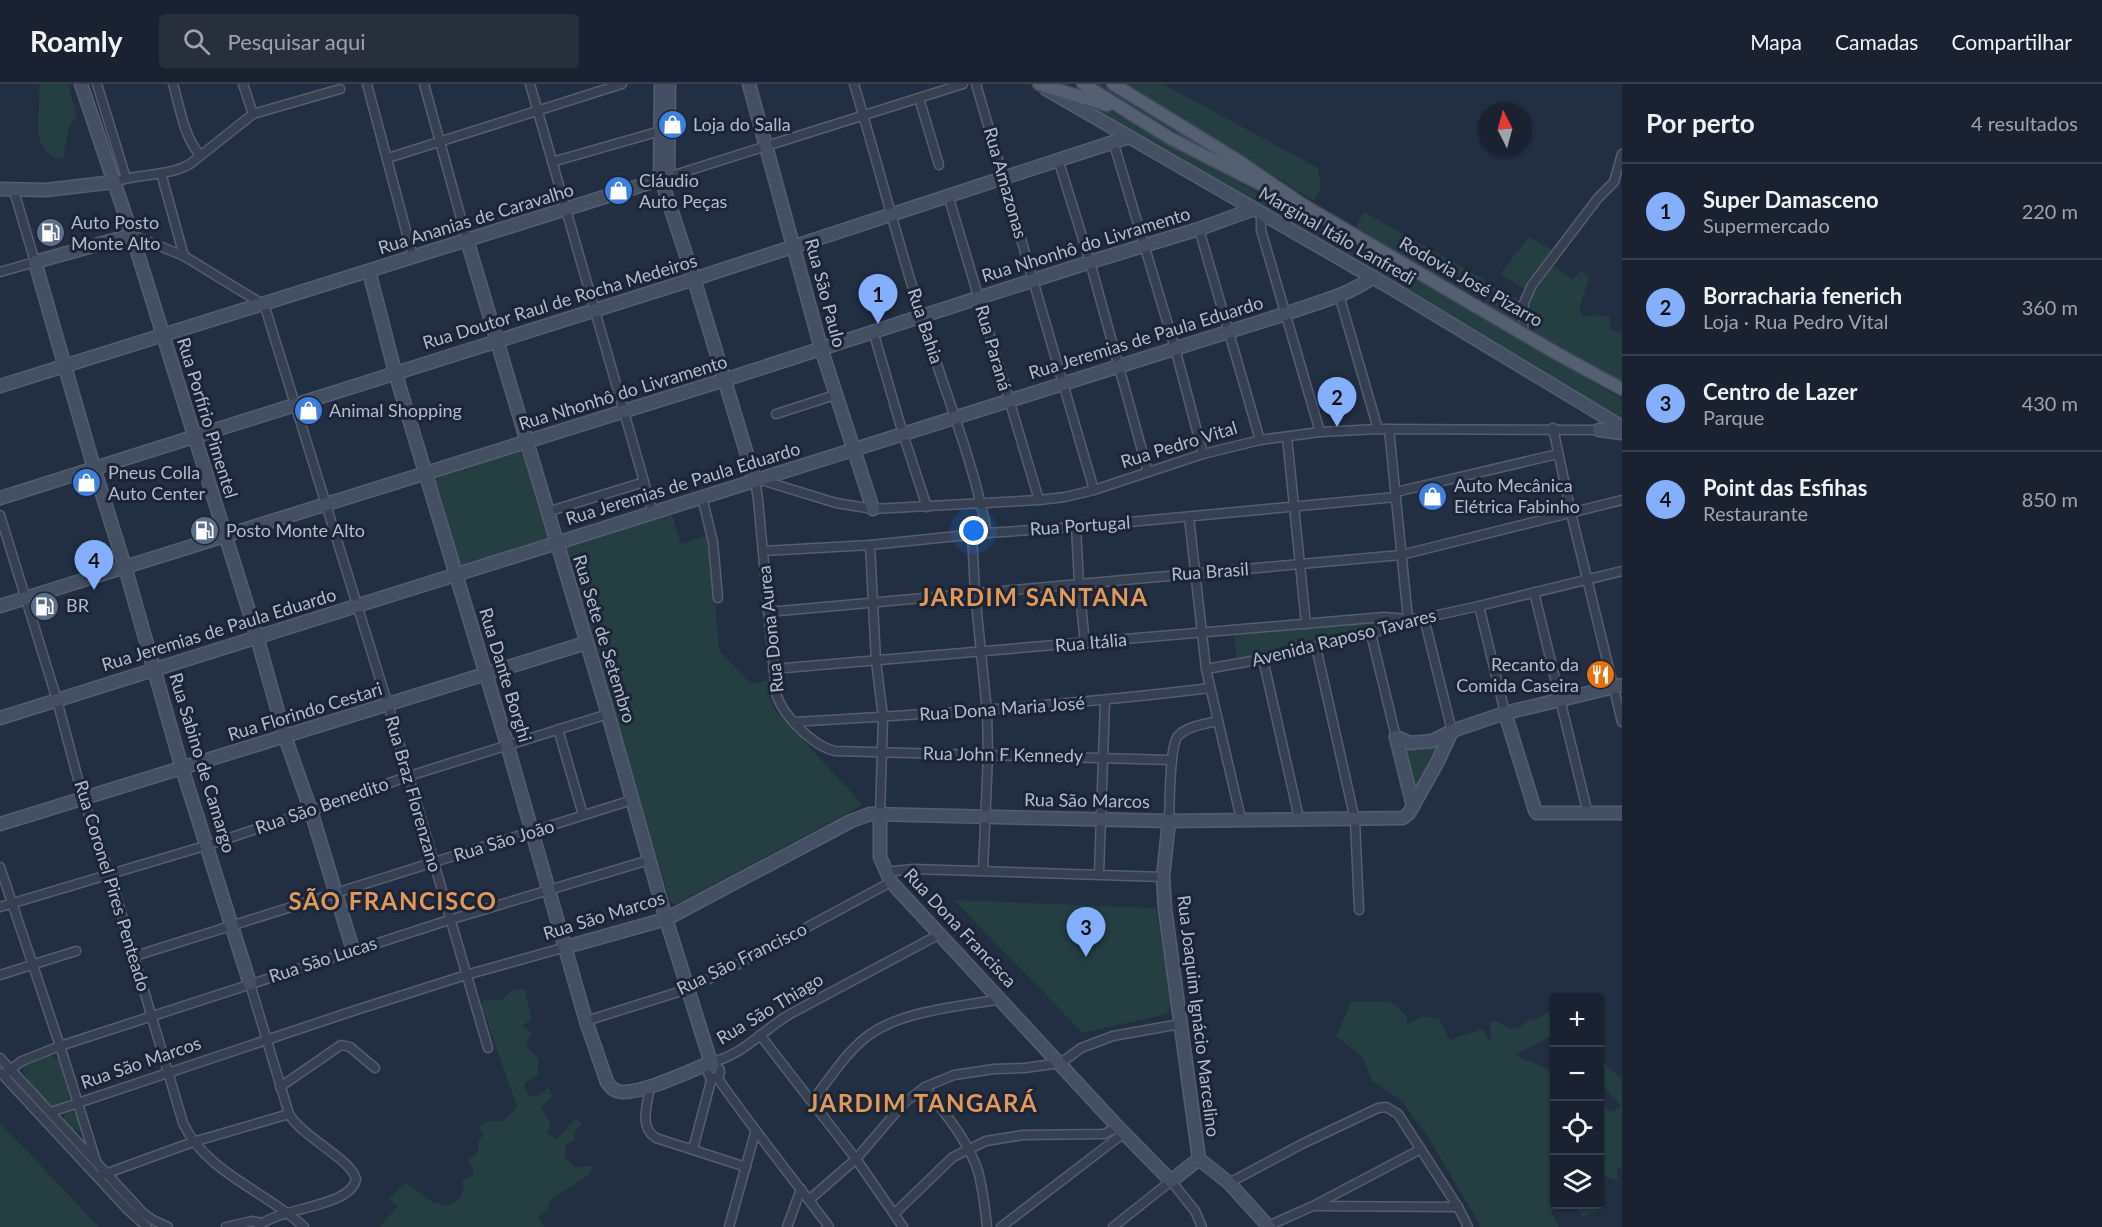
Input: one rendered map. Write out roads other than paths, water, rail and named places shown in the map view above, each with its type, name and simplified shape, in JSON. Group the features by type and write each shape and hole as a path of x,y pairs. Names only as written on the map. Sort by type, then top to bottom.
{"main road":[{"path":"1038,84 1127,111"},
{"name":"Rodovia José Pizarro","path":"1083,84 1170,138 1303,205"},
{"name":"Rodovia José Pizarro","path":"1113,84 1237,160 1303,205 1622,389"}],"street":[{"name":"Rua Porfírio Pimentel","path":"81,84 117,177 162,336 353,950"},
{"path":"97,84 117,177"},
{"path":"173,84 191,143 200,155"},
{"path":"243,84 253,114"},
{"path":"367,84 413,257"},
{"name":"Rua Sete de Setembro","path":"424,84 525,442 713,1071"},
{"path":"530,84 653,513"},
{"path":"388,158 622,84"},
{"path":"661,84 664,188 757,480"},
{"path":"664,130 669,84"},
{"name":"Rua São Paulo","path":"749,84 821,348 873,509"},
{"name":"Rua Bahia","path":"854,84 921,316 981,504 987,533"},
{"path":"926,84 930,94"},
{"name":"Rua Ananias de Caravalho","path":"0,386 963,84"},
{"name":"Rua Amazonas","path":"976,84 1095,490"},
{"name":"Marginal Itálo Lanfredi","path":"1038,84 1373,277 1601,415 1619,429"},
{"path":"0,189 46,190 184,167 253,114 340,89"},
{"path":"919,98 939,165"},
{"path":"552,162 664,130"},
{"name":"Rua Doutor Raul de Rocha Medeiros","path":"0,498 694,279 1129,137"},
{"path":"1113,141 1175,348 1203,454"},
{"path":"1523,332 1524,303 1532,285 1598,198 1614,182 1622,154"},
{"path":"1058,159 1090,262 1148,472"},
{"path":"161,172 184,256"},
{"name":"Rua Sabino de Camargo","path":"14,191 182,768 208,845 289,1114 300,1129 350,1169 355,1176 356,1182 351,1190 337,1198 287,1214"},
{"name":"Rua Paraná","path":"948,195 1039,501"},
{"path":"1258,211 1261,230 1320,432"},
{"name":"Rua Nhonhô do Livramento","path":"0,606 1258,211"},
{"path":"1199,229 1260,440"},
{"path":"0,272 132,235 184,256 258,303 264,304"},
{"name":"Rua Dante Borghi","path":"369,271 395,372 507,744 586,1021 611,1088"},
{"name":"Rua Jeremias de Paula Eduardo","path":"0,718 1285,314 1339,295 1373,277"},
{"path":"1339,295 1377,429"},
{"name":"Rua Braz Florenzano","path":"264,304 388,705 488,1048"},
{"path":"873,331 927,507"},
{"path":"776,414 835,395"},
{"path":"1599,430 1604,422 1601,415"},
{"path":"1553,428 1571,513 1618,686 1622,722"},
{"name":"Rua Pedro Vital","path":"757,480 836,503 873,509 1039,501 1095,490 1203,454 1260,440 1320,432 1377,429 1619,429"},
{"path":"1389,429 1408,619"},
{"path":"1287,437 1306,624"},
{"name":"Rua Portugal","path":"763,551 870,545 972,534 1293,507 1396,494 1558,454"},
{"name":"Rua Dona Aurea","path":"757,480 773,669 778,701 794,723 823,747 834,752"},
{"path":"547,512 644,482"},
{"path":"702,497 713,542 718,598"},
{"name":"Rua Brasil","path":"768,612 1401,555 1622,500"},
{"name":"Rua Coronel Pires Penteado","path":"0,515 57,700 83,798 135,956 183,1123 193,1142 214,1162 304,1227"},
{"path":"1190,517 1206,669 1241,819"},
{"path":"1076,527 1078,583 1085,644"},
{"path":"972,534 975,593 987,711 988,755 982,871"},
{"name":"Rua Dona Francisca","path":"870,545 876,661 883,717 880,857 888,877 1121,1130 1171,1181 1195,1211 1202,1227"},
{"name":"Avenida Raposo Tavares","path":"1206,669 1316,647 1371,634 1408,619 1424,618 1479,606 1622,571"},
{"path":"1534,592 1588,814"},
{"path":"1479,606 1505,713 1535,810 1542,814 1622,813"},
{"name":"Rua Itália","path":"773,669 1384,617 1408,619"},
{"path":"1413,806 1452,731 1424,618"},
{"path":"1371,634 1413,806"},
{"name":"Rua Florindo Cestari","path":"0,824 586,643"},
{"path":"1316,647 1355,820 1359,910"},
{"path":"1263,659 1299,818"},
{"path":"1396,737 1410,743 1422,744 1505,713 1618,686"},
{"name":"Rua Dona Maria José","path":"794,723 987,711 1105,701 1210,688"},
{"path":"1099,874 1105,701"},
{"name":"Rua São Benedito","path":"0,907 208,845 409,776 608,714"},
{"path":"1169,821 1174,744 1179,735 1193,727 1218,720"},
{"path":"558,729 584,815"},
{"name":"Rua John F Kennedy","path":"834,752 1172,760"},
{"name":"Rua São João","path":"135,956 632,800"},
{"name":"Rua São Marcos","path":"51,1112 168,1071 466,975 666,919 850,821 870,814 1169,821 1299,818 1355,820 1403,818 1413,806"},
{"name":"Rua Joaquim Ignácio Marcelino","path":"1169,821 1163,877 1168,937 1199,1159"},
{"name":"Rua São Lucas","path":"1,1074 22,1061 60,1046 353,950 649,860"},
{"path":"0,867 79,1103 96,1161"},
{"path":"888,877 913,869 1163,877"},
{"name":"Rua São Francisco","path":"586,1021 688,989 733,967 888,877"},
{"name":"Rua São Thiago","path":"611,1088 626,1092 713,1071 790,1014 940,934"},
{"path":"0,975 76,951"},
{"path":"812,1101 865,1038 892,1022 929,1012 1001,999"},
{"path":"809,1200 856,1159 904,1102 926,1087 954,1075 994,1069 1061,1064 1081,1048 1095,1042 1113,1036 1180,1024"},
{"path":"760,1035 856,1159 903,1227"},
{"path":"280,1088 341,1046 350,1047 375,1068"},
{"path":"0,1058 143,1213 168,1227"},
{"path":"713,1071 755,1132 829,1227"},
{"path":"693,1149 713,1071"},
{"path":"1,1074 128,1210 147,1227"},
{"path":"650,1086 645,1120 647,1129 656,1138 746,1167"},
{"path":"926,1087 968,1149 977,1169 987,1227"},
{"path":"1229,1184 1313,1139 1378,1108 1386,1107 1398,1114 1458,1207 1468,1227"},
{"path":"98,1178 106,1172 193,1142 289,1114"},
{"path":"894,1214 941,1167 968,1149 986,1141 1023,1135 1104,1134 1121,1130"},
{"path":"1001,1227 1121,1130"},
{"path":"729,1227 755,1132"},
{"path":"1113,1227 1199,1159 1229,1184 1269,1227 1420,1149"},
{"path":"787,1227 801,1189"},
{"path":"1313,1206 1458,1207"},
{"path":"226,1227 252,1221 260,1225 287,1214"}],"place":[{"name":"Loja do Salla","path":"672,125"},
{"name":"Cláudio Auto Peças","path":"618,191"},
{"name":"Auto Posto Monte Alto","path":"50,233"},
{"name":"Super Damasceno","path":"878,324"},
{"name":"Animal Shopping","path":"308,411"},
{"name":"Borracharia fenerich","path":"1337,427"},
{"name":"Pneus Colla Auto Center","path":"87,483"},
{"name":"Auto Mecânica Elétrica Fabinho","path":"1433,496"},
{"name":"Posto Monte Alto","path":"205,531"},
{"name":"Point das Esfihas","path":"94,590"},
{"name":"BR","path":"45,606"},
{"name":"Recanto da Comida Caseira","path":"1600,675"},
{"name":"Centro de Lazer","path":"1086,957"}],"district":[{"name":"JARDIM SANTANA","path":"1034,598"},
{"name":"SÃO FRANCISCO","path":"393,902"},
{"name":"JARDIM TANGARÁ","path":"923,1104"}]}
